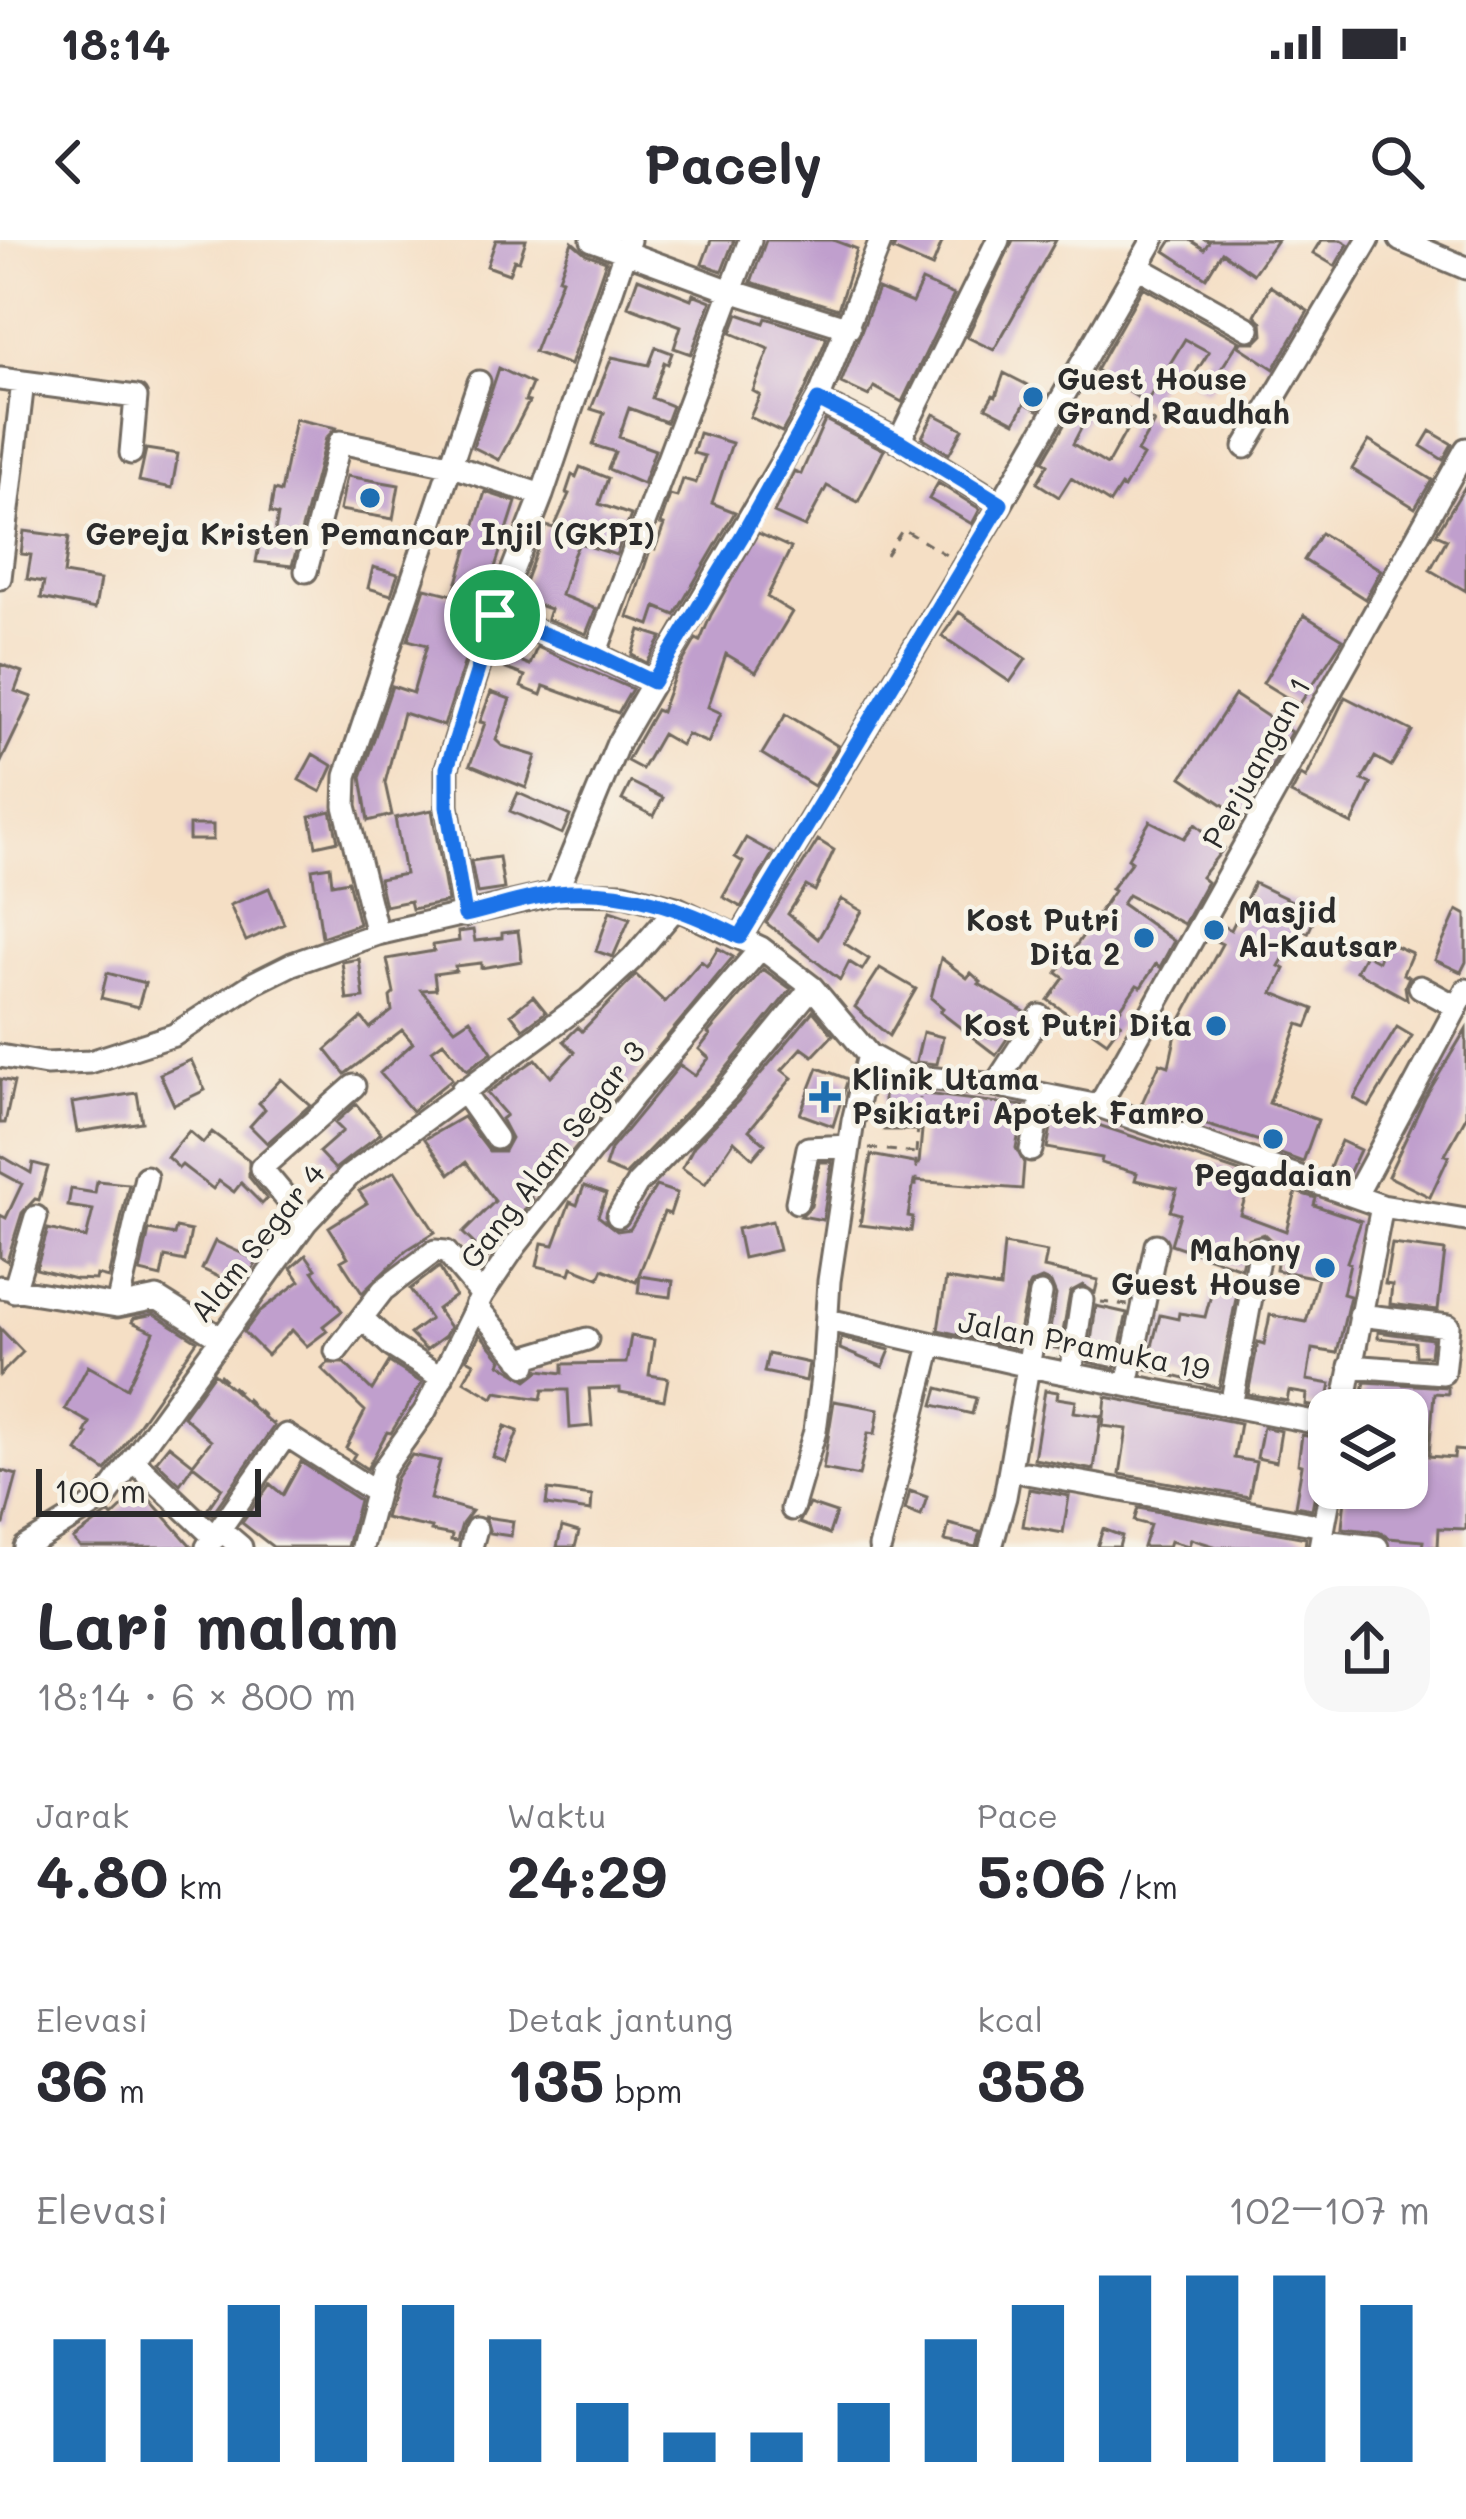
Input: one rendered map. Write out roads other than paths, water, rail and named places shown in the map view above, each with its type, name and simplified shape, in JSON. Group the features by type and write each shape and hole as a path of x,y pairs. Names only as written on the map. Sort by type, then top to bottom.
{"street":[{"path":"592,240 626,247 731,291 849,328"},
{"path":"595,654 750,240"},
{"path":"556,893 618,743 818,400 881,240"},
{"path":"899,441 998,240"},
{"path":"740,937 1071,386 1153,240"},
{"path":"1245,446 1368,240"},
{"path":"1400,240 1466,268"},
{"path":"465,915 447,806 447,768 495,615 542,495 626,247"},
{"path":"1138,267 1249,329"},
{"path":"0,379 136,397 130,453"},
{"path":"0,578 6,489 23,382"},
{"path":"377,934 345,806 346,776 479,382"},
{"path":"818,400 899,441 1001,504"},
{"path":"306,571 340,442 449,465 542,495"},
{"name":"Perjuangan 1","path":"1100,1106 1466,448"},
{"path":"495,615 653,682"},
{"path":"0,1056 46,1064 90,1062 174,1035 292,964 377,934 556,893 624,894 676,908 761,948 812,987 869,1055 897,1072 1100,1106 1382,1206 1466,1220"},
{"name":"Alam Segar 4","path":"25,1547 105,1498 219,1336 306,1222 349,1176 589,999 676,908"},
{"name":"Gang Alam Segar 3","path":"362,1547 388,1457 425,1411 479,1301 516,1245 761,948"},
{"path":"618,1216 637,1184 728,1091 812,987"},
{"path":"1356,1195 1461,999 1420,987"},
{"path":"995,1085 1040,1016"},
{"path":"792,1509 815,1431 849,1146 869,1055"},
{"path":"306,1222 261,1168 354,1086"},
{"path":"462,1090 496,1138"},
{"path":"1031,1150 1042,1095"},
{"path":"797,1202 808,1148 849,1146"},
{"path":"117,1306 146,1177"},
{"path":"1346,1389 1382,1206"},
{"path":"36,1217 7,1289 117,1306 157,1298 219,1336"},
{"path":"1127,1385 1156,1245"},
{"path":"1232,1406 1259,1247"},
{"path":"335,1352 383,1291 438,1250 446,1252 523,1362 587,1339"},
{"path":"991,1547 1005,1497 1041,1294"},
{"path":"1071,1374 1082,1300"},
{"path":"1350,1366 1443,1373 1448,1326 1360,1315"},
{"path":"364,1320 393,1348 442,1378"},
{"name":"Jalan Pramuka 19","path":"827,1320 932,1346 1308,1420"},
{"path":"880,1547 932,1346"},
{"path":"214,1538 286,1435 376,1492"},
{"path":"134,1461 214,1538 241,1547"},
{"path":"1026,1473 1377,1547"}],"place":[{"name":"Guest House Grand Raudhah","path":"1033,397"},
{"name":"Gereja Kristen Pemancar Injil (GKPI)","path":"370,498"},
{"name":"Masjid Al-Kautsar","path":"1214,930"},
{"name":"Kost Putri Dita 2","path":"1144,938"},
{"name":"Kost Putri Dita","path":"1216,1026"},
{"name":"Klinik Utama Psikiatri Apotek Famro","path":"825,1097"},
{"name":"Pegadaian","path":"1273,1139"},
{"name":"Mahony Guest House","path":"1325,1268"}]}
